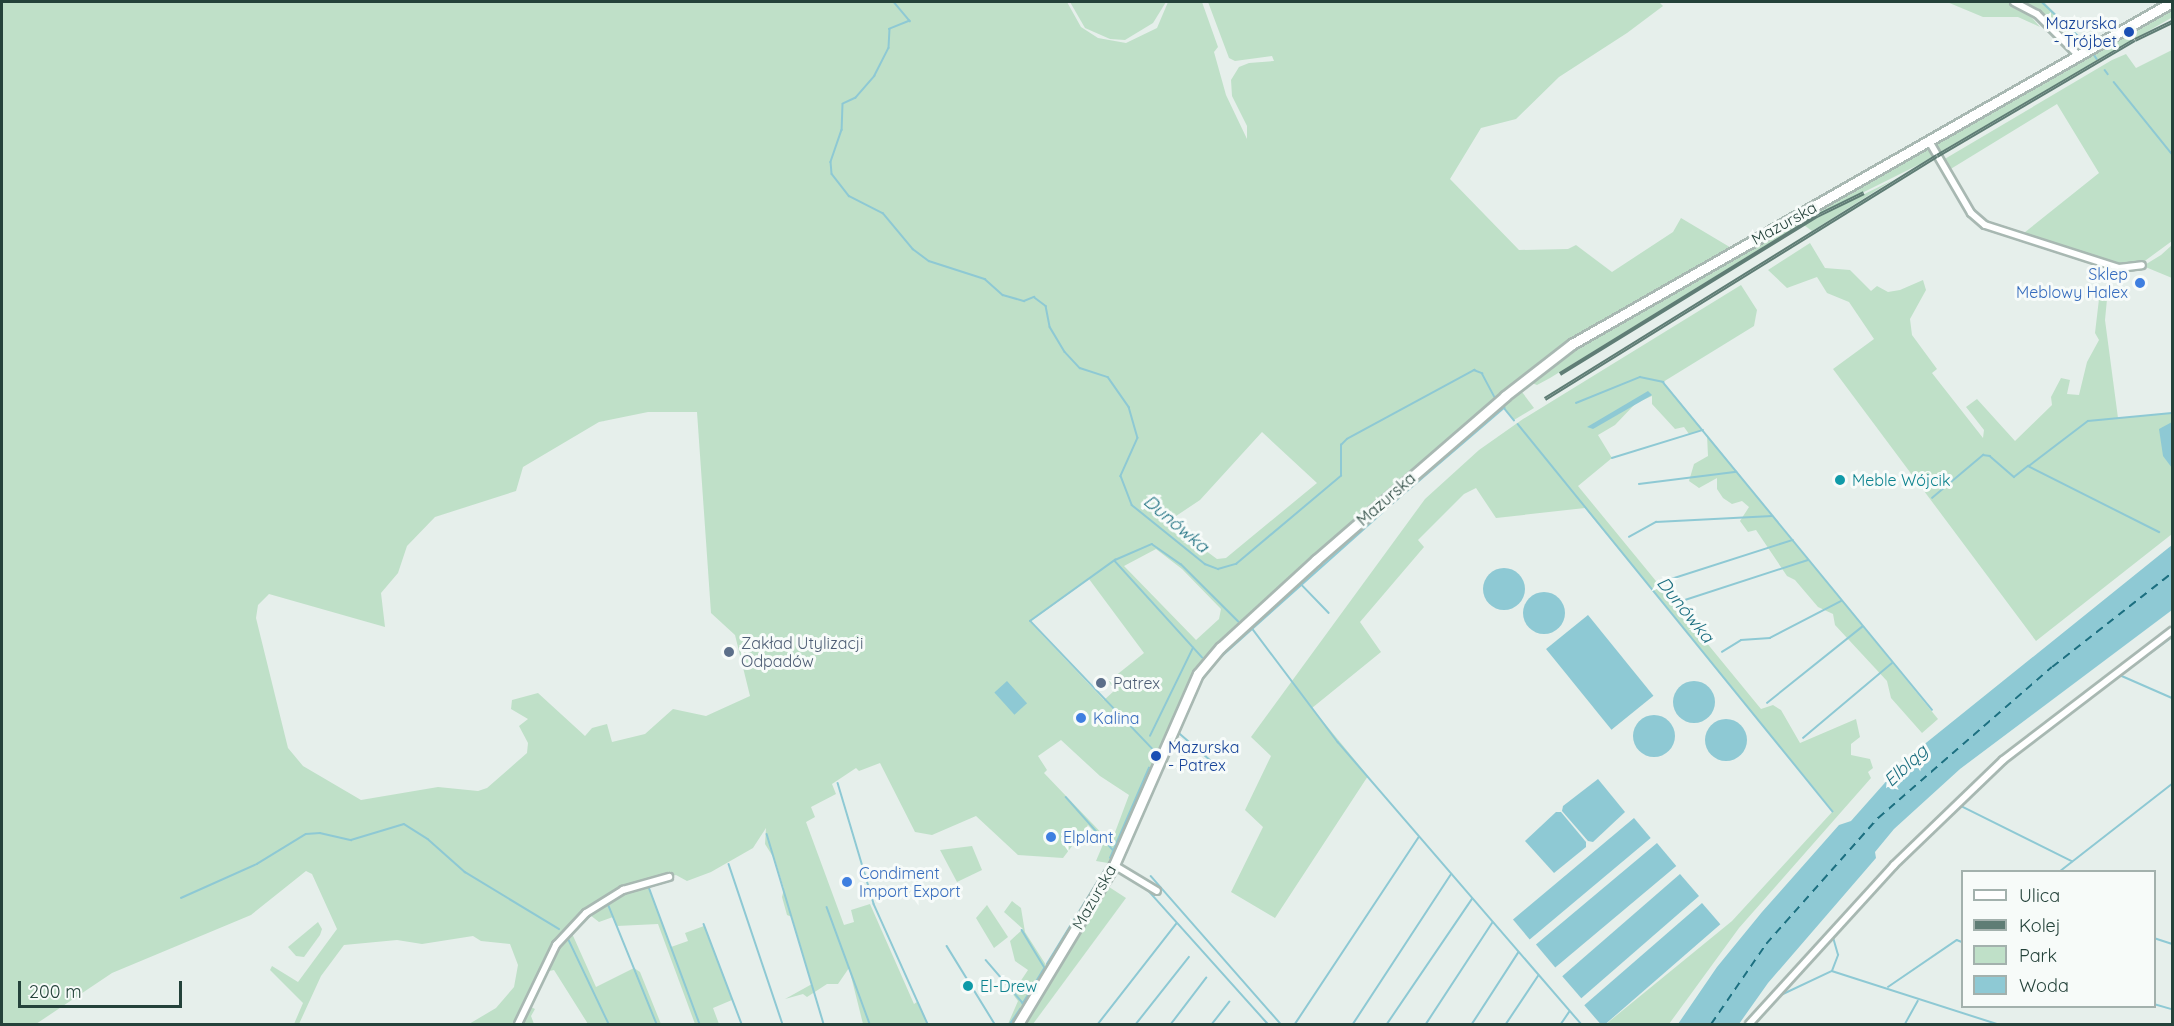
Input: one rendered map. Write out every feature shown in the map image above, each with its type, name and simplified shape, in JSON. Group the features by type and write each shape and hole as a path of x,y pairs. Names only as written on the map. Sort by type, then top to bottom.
{"main road":[{"name":"Mazurska","path":"1018,1024 1113,865 1198,674 1221,647 1325,553 1505,396 1572,344 2172,2"}],"street":[{"path":"2014,2 2037,14 2079,56"},
{"path":"1929,141 1971,213 1985,225 2119,268 2142,265"},
{"path":"1749,1024 1894,865 2003,760 2172,631"},
{"path":"1113,865 1157,891"},
{"path":"518,1024 556,945 586,913 616,893 669,877"}],"green space":[{"path":"2,2 1067,2 1081,27 1098,38 1126,43 1157,28 1168,2 1202,2 1218,47 1214,52 1226,95 1247,139 1247,126 1232,96 1231,80 1239,67 1249,63 1274,61 1272,56 1235,61 1229,58 1208,2 1659,2 1663,6 1627,33 1559,77 1516,119 1481,128 1450,179 1519,250 1568,249 1576,245 1612,272 1673,232 1681,218 1733,249 1581,334 1204,659 1113,859 1014,1024 1008,1024 1018,1001 1005,984 1008,981 1016,988 1028,970 1015,961 1010,941 1023,929 1004,912 1012,901 1021,908 1025,932 1046,965 1108,863 1096,861 1104,842 1088,825 1063,858 1018,855 976,816 932,835 915,832 880,763 859,771 856,768 832,784 836,794 811,807 815,817 806,822 844,925 854,922 851,910 870,904 914,1004 917,1002 928,1024 863,1024 849,968 838,984 827,984 807,997 803,994 785,999 812,984 792,917 787,915 782,897 784,889 775,860 765,844 766,828 753,848 711,872 687,881 676,875 647,883 671,947 688,941 685,933 704,926 732,1000 713,1008 719,1024 695,1024 658,924 617,926 613,917 599,922 590,915 570,929 596,987 634,968 640,972 661,1024 588,1024 554,970 545,972 529,1006 535,1009 531,1016 534,1024 469,1024 496,1008 514,987 518,965 510,944 481,941 473,936 422,944 397,940 344,945 321,976 299,1024 294,1024 303,1003 270,970 272,966 298,982 337,929 312,874 306,871 251,915 112,973 36,1024 2,1024","holes":["648,412 697,412 711,613 735,635 750,696 706,716 673,709 645,734 612,742 607,724 592,728 585,736 538,693 512,700 511,709 528,719 519,726 528,743 527,753 487,788 478,791 438,787 361,800 303,766 288,748 256,618 258,605 269,594 385,627 381,593 398,573 407,546 435,517 516,491 523,467 599,422","1262,432 1317,483 1226,558 1217,559 1167,522 1200,500","1156,549 1182,569 1221,609 1219,619 1196,640 1124,566","1089,579 1144,653 1109,681 1114,691 1104,700 1030,622","1061,740 1100,776 1129,795 1111,843 1044,773 1047,770 1038,756"]},
{"path":"1070,2 1166,2 1153,23 1125,40 1110,39 1085,28"},
{"path":"1947,2 2007,2 2027,12 2040,27 2018,17 1983,17"},
{"path":"2014,2 2044,2 2089,48 2078,54 2045,21"},
{"path":"2172,5 2171,18 1938,153 1935,147 1938,140"},
{"path":"2172,50 2172,241 2142,263 2119,266 2024,233 2099,173 2057,104 1949,170 1943,160 2112,60 2126,54 2136,68"},
{"path":"1927,146 1933,156 1920,164 1804,222 1801,217"},
{"path":"1893,180 1812,231 1804,225 1834,209"},
{"path":"1793,221 1797,226 1550,378 1537,385 1532,383 1530,379 1574,347"},
{"path":"1810,243 1825,268 1850,270 1871,291 1877,286 1888,292 1900,290 1923,280 1926,290 1910,319 1912,335 1937,369 1932,373 1983,438 1984,430 1966,407 1977,399 2015,441 2052,405 2051,397 2061,378 2070,380 2067,394 2079,395 2087,362 2099,340 2095,333 2099,299 2107,299 2105,320 2118,418 2172,413 2172,534 2036,641 1833,369 1874,339 1849,302 1827,293 1817,277 1787,288 1768,270"},
{"path":"2172,245 2172,278 2143,266 2161,255"},
{"path":"1741,285 1757,310 1754,326 1663,382 1703,430 1689,434 1684,427 1675,429 1652,404 1652,396 1636,403 1615,425 1598,435 1612,458 1578,486 1761,709 1773,705 1781,710 1800,743 1856,719 1860,737 1851,744 1851,755 1870,759 1873,768 1868,772 1871,778 1739,928 1669,1024 1606,1024 1732,921 1833,811 1585,508 1496,518 1476,488 1464,494 1418,540 1424,547 1360,622 1381,652 1312,708 1368,776 1275,918 1231,892 1263,827 1245,810 1271,756 1251,737 1425,499 1479,450 1523,419"},
{"path":"1519,388 1534,408 1514,420 1500,404"},
{"path":"1707,435 1938,719 1922,733 1891,698 1887,681 1835,625 1833,614 1818,607 1795,580 1787,576 1756,530 1748,532 1740,521 1749,507 1742,501 1732,504 1723,498 1717,489 1717,478 1699,488 1689,481 1694,464 1708,456"},
{"path":"972,846 982,870 957,882 940,850"},
{"path":"1106,885 1126,898 1033,1024 1021,1024"},
{"path":"987,905 1008,937 994,948 976,918"},
{"path":"318,922 322,929 320,935 304,957 296,956 288,947"}],"water":[{"path":"1648,391 1652,395 1593,429 1587,427"},
{"path":"2172,422 2172,468 2163,456 2159,429"},
{"name":"Elbląg","path":"2172,545 2172,610 1960,769 1894,829 1875,852 1876,858 1768,983 1739,1024 1678,1024 1717,967 1762,912 1839,825 1851,821 1906,759"},
{"path":"1504,568 1512,569 1519,574 1524,581 1524,597 1519,604 1512,609 1504,610 1496,609 1489,604 1484,597 1483,589 1484,581 1489,574 1496,569"},
{"path":"1544,592 1552,593 1559,598 1564,605 1564,621 1559,628 1552,633 1544,634 1536,633 1529,628 1524,621 1523,613 1524,605 1529,598 1536,593"},
{"path":"1588,615 1653,696 1611,730 1546,649"},
{"path":"1007,681 1027,703 1014,715 994,692"},
{"path":"1694,681 1702,682 1709,687 1714,694 1714,710 1709,717 1702,722 1694,723 1686,722 1679,717 1674,710 1673,702 1674,694 1679,687 1686,682"},
{"path":"1654,715 1662,716 1669,721 1674,728 1674,744 1669,751 1662,756 1654,757 1646,756 1639,751 1634,744 1633,736 1634,728 1639,721 1646,716"},
{"path":"1726,719 1734,720 1741,725 1746,732 1746,748 1741,755 1734,760 1726,761 1718,760 1711,755 1706,748 1705,740 1706,732 1711,725 1718,720"},
{"path":"1598,779 1625,812 1593,842 1588,841 1562,811 1563,806"},
{"path":"1556,812 1561,812 1586,842 1586,847 1554,873 1525,841"},
{"path":"1634,818 1651,838 1530,939 1513,920"},
{"path":"1657,843 1676,866 1555,968 1536,945"},
{"path":"1680,874 1699,896 1581,998 1562,976"},
{"path":"1702,903 1720,924 1605,1024 1600,1024 1584,1005"}],"waterway":[{"name":"Dunówka","path":"894,2 910,21 890,29 889,48 875,76 856,98 843,104 842,130 831,162 832,174 849,196 883,213 913,249 929,261 985,279 1003,295 1024,301 1034,297 1046,306 1050,327 1065,352 1080,368 1108,377 1129,407 1138,438 1121,476 1132,505 1205,564 1218,569 1236,564 1341,476 1341,445 1347,439 1474,370 1482,373 1495,397"},
{"path":"2042,2 2088,45"},
{"path":"2093,53 2097,59"},
{"path":"2105,70 2108,74"},
{"path":"2114,82 2172,154"},
{"path":"1576,403 1640,377 1663,382 1932,710"},
{"name":"Dunówka","path":"1501,404 1514,420"},
{"path":"1392,504 1504,408"},
{"path":"2029,466 2088,421 2172,413"},
{"name":"Dunówka","path":"1518,424 1833,811"},
{"path":"1612,458 1703,430"},
{"path":"1932,498 1983,455 1990,456 2014,477 2028,466 2159,532"},
{"path":"1639,484 1736,472"},
{"path":"1213,664 1383,512"},
{"path":"1629,537 1656,522 1772,516"},
{"path":"1665,581 1793,540"},
{"path":"1156,753 1030,621 1115,560 1152,544 1181,564 1238,621"},
{"path":"1685,600 1808,560"},
{"path":"1115,561 1202,657"},
{"path":"1301,584 1329,613"},
{"path":"1722,652 1741,640 1770,638 1841,601"},
{"path":"1767,703 1862,627"},
{"path":"1252,628 1338,742 1581,1024"},
{"path":"2060,720 2172,637"},
{"path":"1150,736 1193,648"},
{"path":"1803,738 1892,663"},
{"path":"1196,689 1210,667"},
{"path":"2122,676 2172,698"},
{"path":"1120,865 1192,699"},
{"path":"1178,732 1216,765"},
{"path":"1754,1024 1897,867 2003,764 2032,741"},
{"path":"1110,858 1149,768"},
{"path":"838,783 874,904 928,1024"},
{"path":"2062,870 2172,784"},
{"path":"1066,797 1113,850"},
{"path":"1961,806 2072,861"},
{"path":"181,898 257,864 306,834 320,833 351,840 404,824 428,839 465,872 559,929"},
{"path":"767,834 824,1024"},
{"path":"1295,1024 1419,837"},
{"path":"729,864 783,1024"},
{"path":"1047,964 1107,866"},
{"path":"1023,1024 1118,869"},
{"path":"1353,1024 1451,874"},
{"path":"1151,876 1281,1024"},
{"path":"649,887 700,1024"},
{"path":"1147,889 1268,1024"},
{"path":"1387,1024 1472,899"},
{"path":"609,906 657,1024"},
{"path":"827,907 870,1024"},
{"path":"1426,1024 1492,923"},
{"path":"704,924 742,1024"},
{"path":"1098,1024 1176,924"},
{"path":"1022,930 1045,968 1023,1004"},
{"path":"1781,995 1832,971 1838,955 1833,937"},
{"path":"568,938 609,1024"},
{"path":"2156,939 2172,944"},
{"path":"1888,987 1957,940 1961,942"},
{"path":"947,946 995,1024"},
{"path":"1472,1024 1518,953"},
{"path":"1136,1024 1189,957"},
{"path":"986,960 1023,1003"},
{"path":"1832,971 1997,1024"},
{"path":"1506,1024 1538,976"},
{"path":"1171,1024 1206,978"},
{"path":"1905,1024 1918,1001"},
{"path":"1212,1024 1229,1002"},
{"path":"2156,1005 2172,1009"},
{"path":"1010,1024 1020,1009"},
{"path":"1561,1024 1569,1012"}],"ferry route":[{"path":"1711,1024 1766,944 1878,818 2052,667 2172,573"}],"railway":[{"path":"1545,399 1937,156 2135,40 2172,22"},
{"path":"1560,374 1817,216 1864,193"}],"place":[{"name":"Mazurska - Trójbet","path":"2129,32"},
{"name":"Sklep Meblowy Halex","path":"2140,283"},
{"name":"Meble Wójcik","path":"1840,480"},
{"name":"Zakład Utylizacji Odpadów","path":"729,652"},
{"name":"Patrex","path":"1101,683"},
{"name":"Kalina","path":"1081,718"},
{"name":"Mazurska - Patrex","path":"1156,756"},
{"name":"Elplant","path":"1051,837"},
{"name":"Condiment Import Export","path":"847,882"},
{"name":"El-Drew","path":"968,986"}]}
